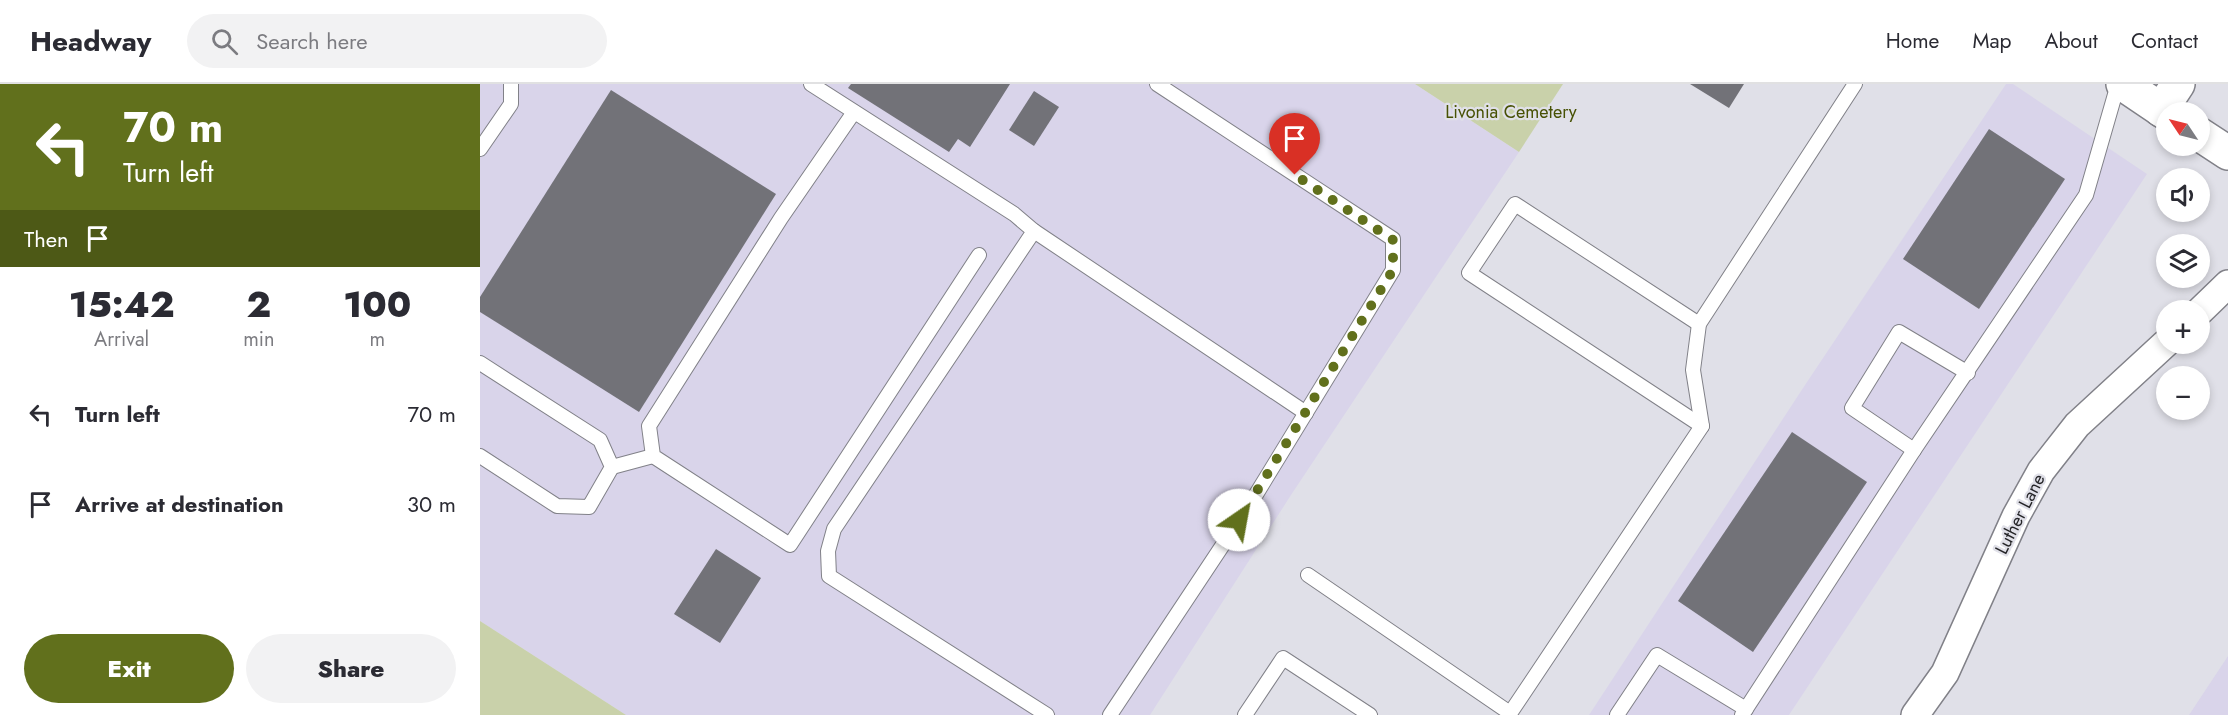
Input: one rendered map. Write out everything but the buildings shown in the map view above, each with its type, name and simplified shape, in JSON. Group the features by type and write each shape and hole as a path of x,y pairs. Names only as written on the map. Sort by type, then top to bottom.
{"main road":[{"path":"2123,84 2168,102"},
{"path":"2210,141 2228,153"}],"street":[{"path":"2210,301 2228,284"},
{"name":"Luther Lane","path":"1915,715 1945,673 2016,516 2041,471 2077,425 2156,352"}],"lane":[{"path":"480,148 511,104 511,84"},
{"path":"811,84 1014,214 1034,231 1305,413"},
{"path":"1110,715 1252,501 1393,270 1393,240 1157,84"},
{"path":"1308,575 1510,714 1702,426 1693,370 1699,324 1856,84"},
{"path":"1617,715 1657,655 1744,712 1914,450 2086,195 2118,84"},
{"path":"653,456 649,426 781,218 854,112"},
{"path":"1699,324 1515,204 1469,273 1702,426"},
{"path":"1034,231 834,529 828,551 829,576 1047,715"},
{"path":"480,456 557,506 588,507 612,467 653,456 790,546 979,255"},
{"path":"1914,450 1852,408 1899,332 1968,373"},
{"path":"480,363 600,440 612,467"},
{"path":"1245,715 1283,658 1370,715"}],"shaded area":[{"path":"480,84 1415,84 1519,152 1291,495 1150,715 626,715 480,621"},
{"path":"2006,84 2013,84 2147,174 1789,715 1589,715 1805,385"},
{"path":"2228,656 2228,715 2189,715"}],"green space":[{"name":"Livonia Cemetery","path":"1415,84 1563,84 1519,152"},
{"path":"480,621 626,715 480,715"}],"route":[{"path":"1239,520 1393,270 1393,240 1295,175"}]}
